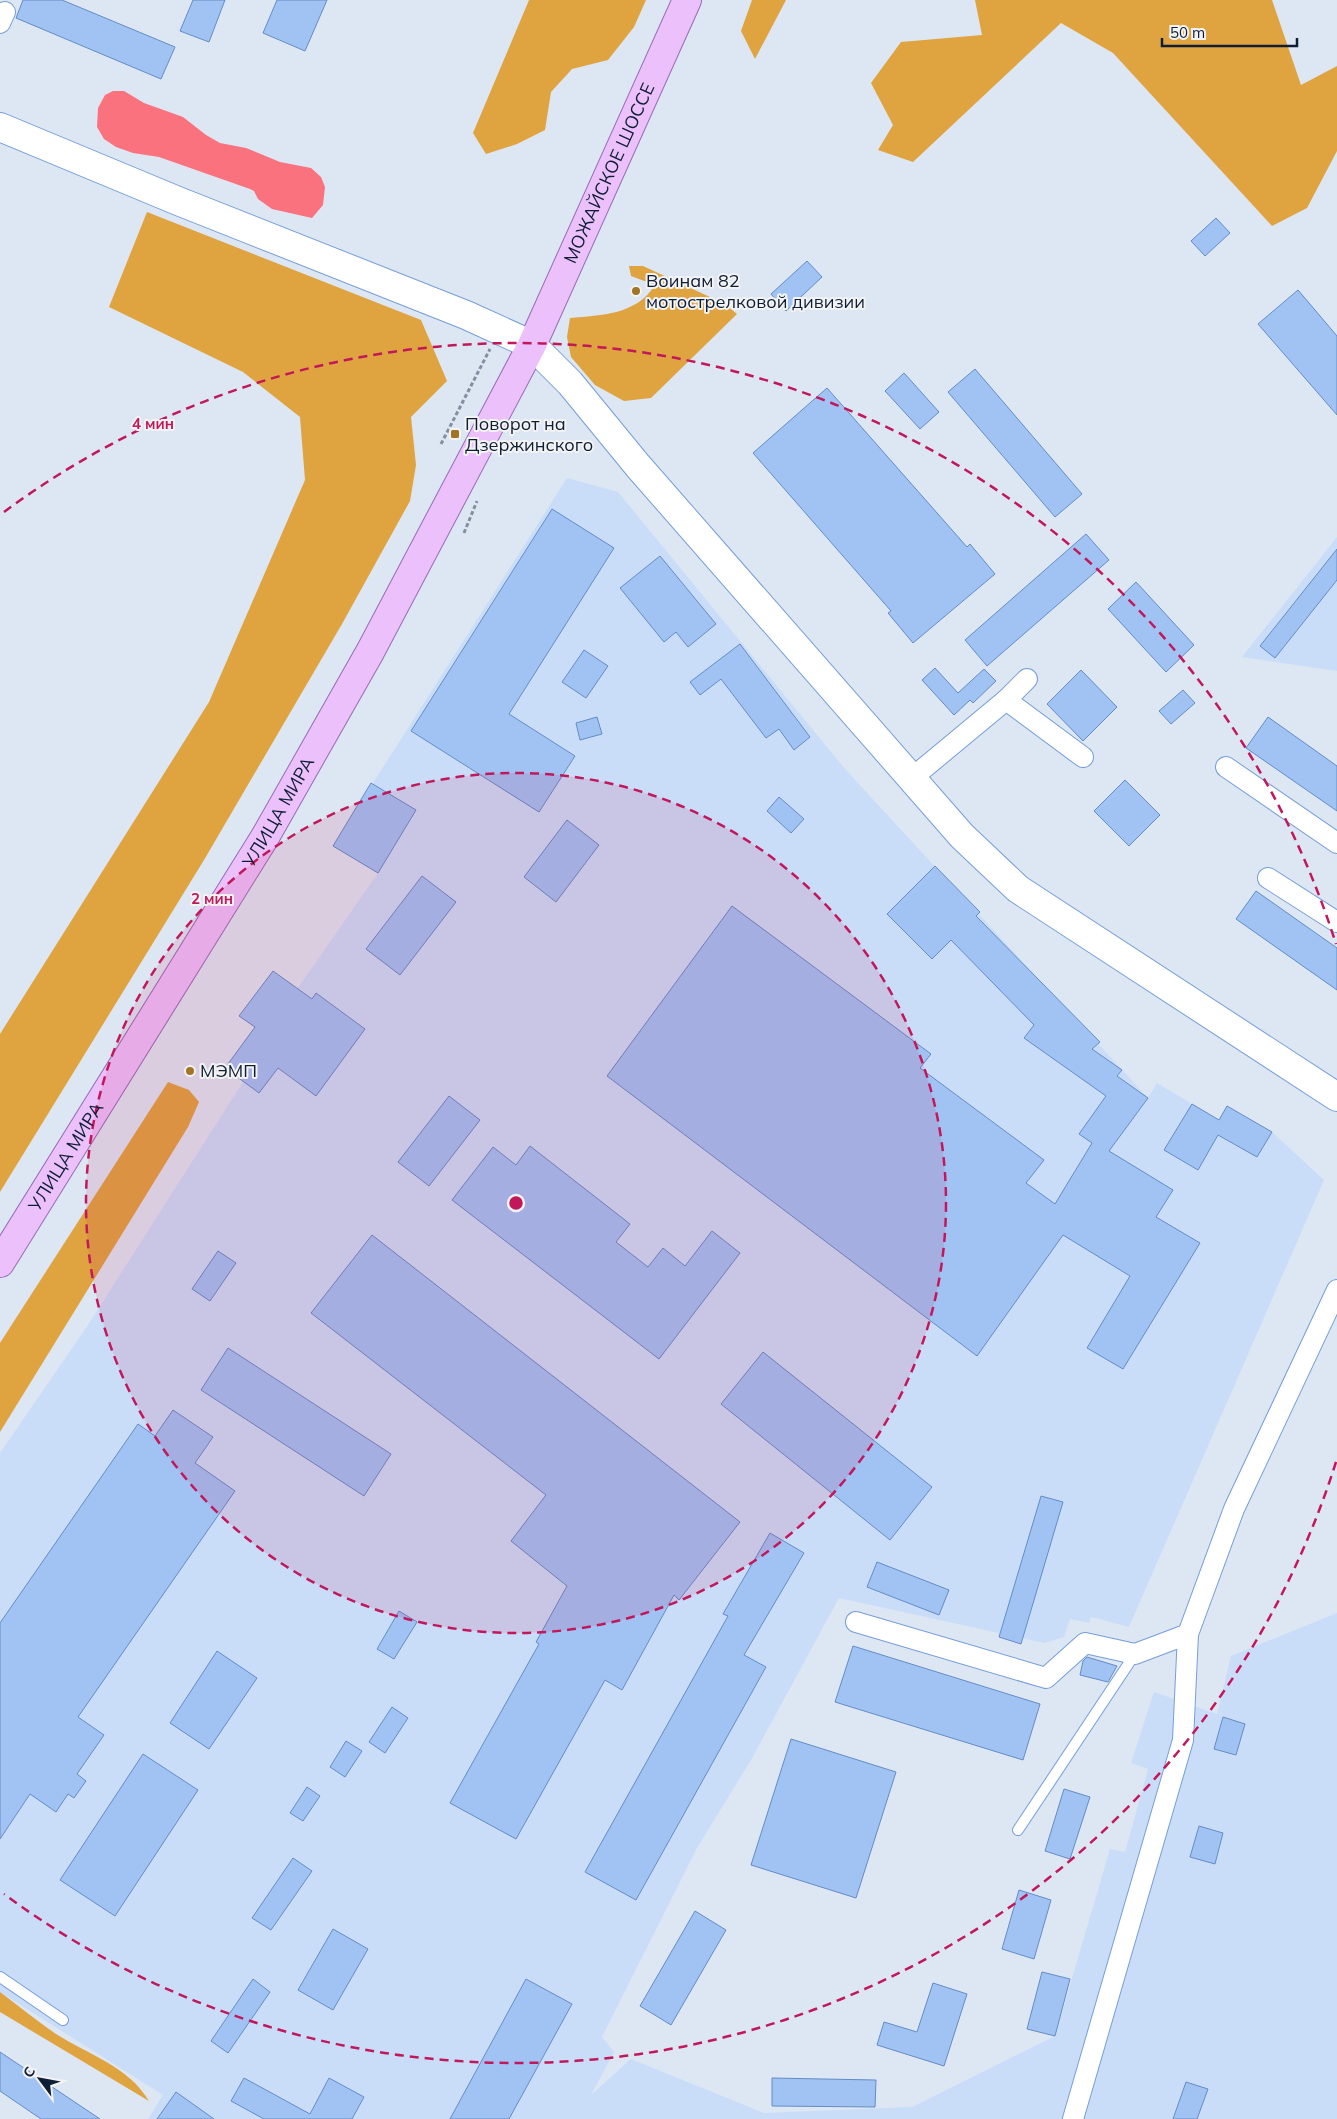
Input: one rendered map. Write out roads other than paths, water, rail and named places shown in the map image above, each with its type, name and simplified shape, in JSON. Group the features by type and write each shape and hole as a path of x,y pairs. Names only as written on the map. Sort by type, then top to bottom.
{"main road":[{"name":"МОЖАЙСКОЕ ШОССЕ","path":"532,345 687,0"},
{"name":"УЛИЦА МИРА","path":"0,1264 145,1033 296,785 370,652 532,345"}],"street":[{"path":"0,127 500,330 532,345 570,383 638,466 962,836 1018,889 1337,1097"},
{"path":"912,778 1006,700 1027,678"},
{"path":"1006,700 1082,757"},
{"path":"1226,767 1337,843"},
{"path":"1268,878 1337,922"},
{"path":"1073,2119 1183,1740 1188,1634 1234,1508 1337,1290"},
{"path":"856,1622 1046,1678 1084,1643 1135,1654 1188,1634"}],"lane":[{"path":"1018,1830 1135,1654"},
{"path":"0,1977 63,2020"}],"place":[{"name":"Воинам 82 мотострелковой дивизии","path":"636,291"},
{"name":"Поворот на Дзержинского","path":"455,434"},
{"name":"МЭМП","path":"190,1071"}]}
